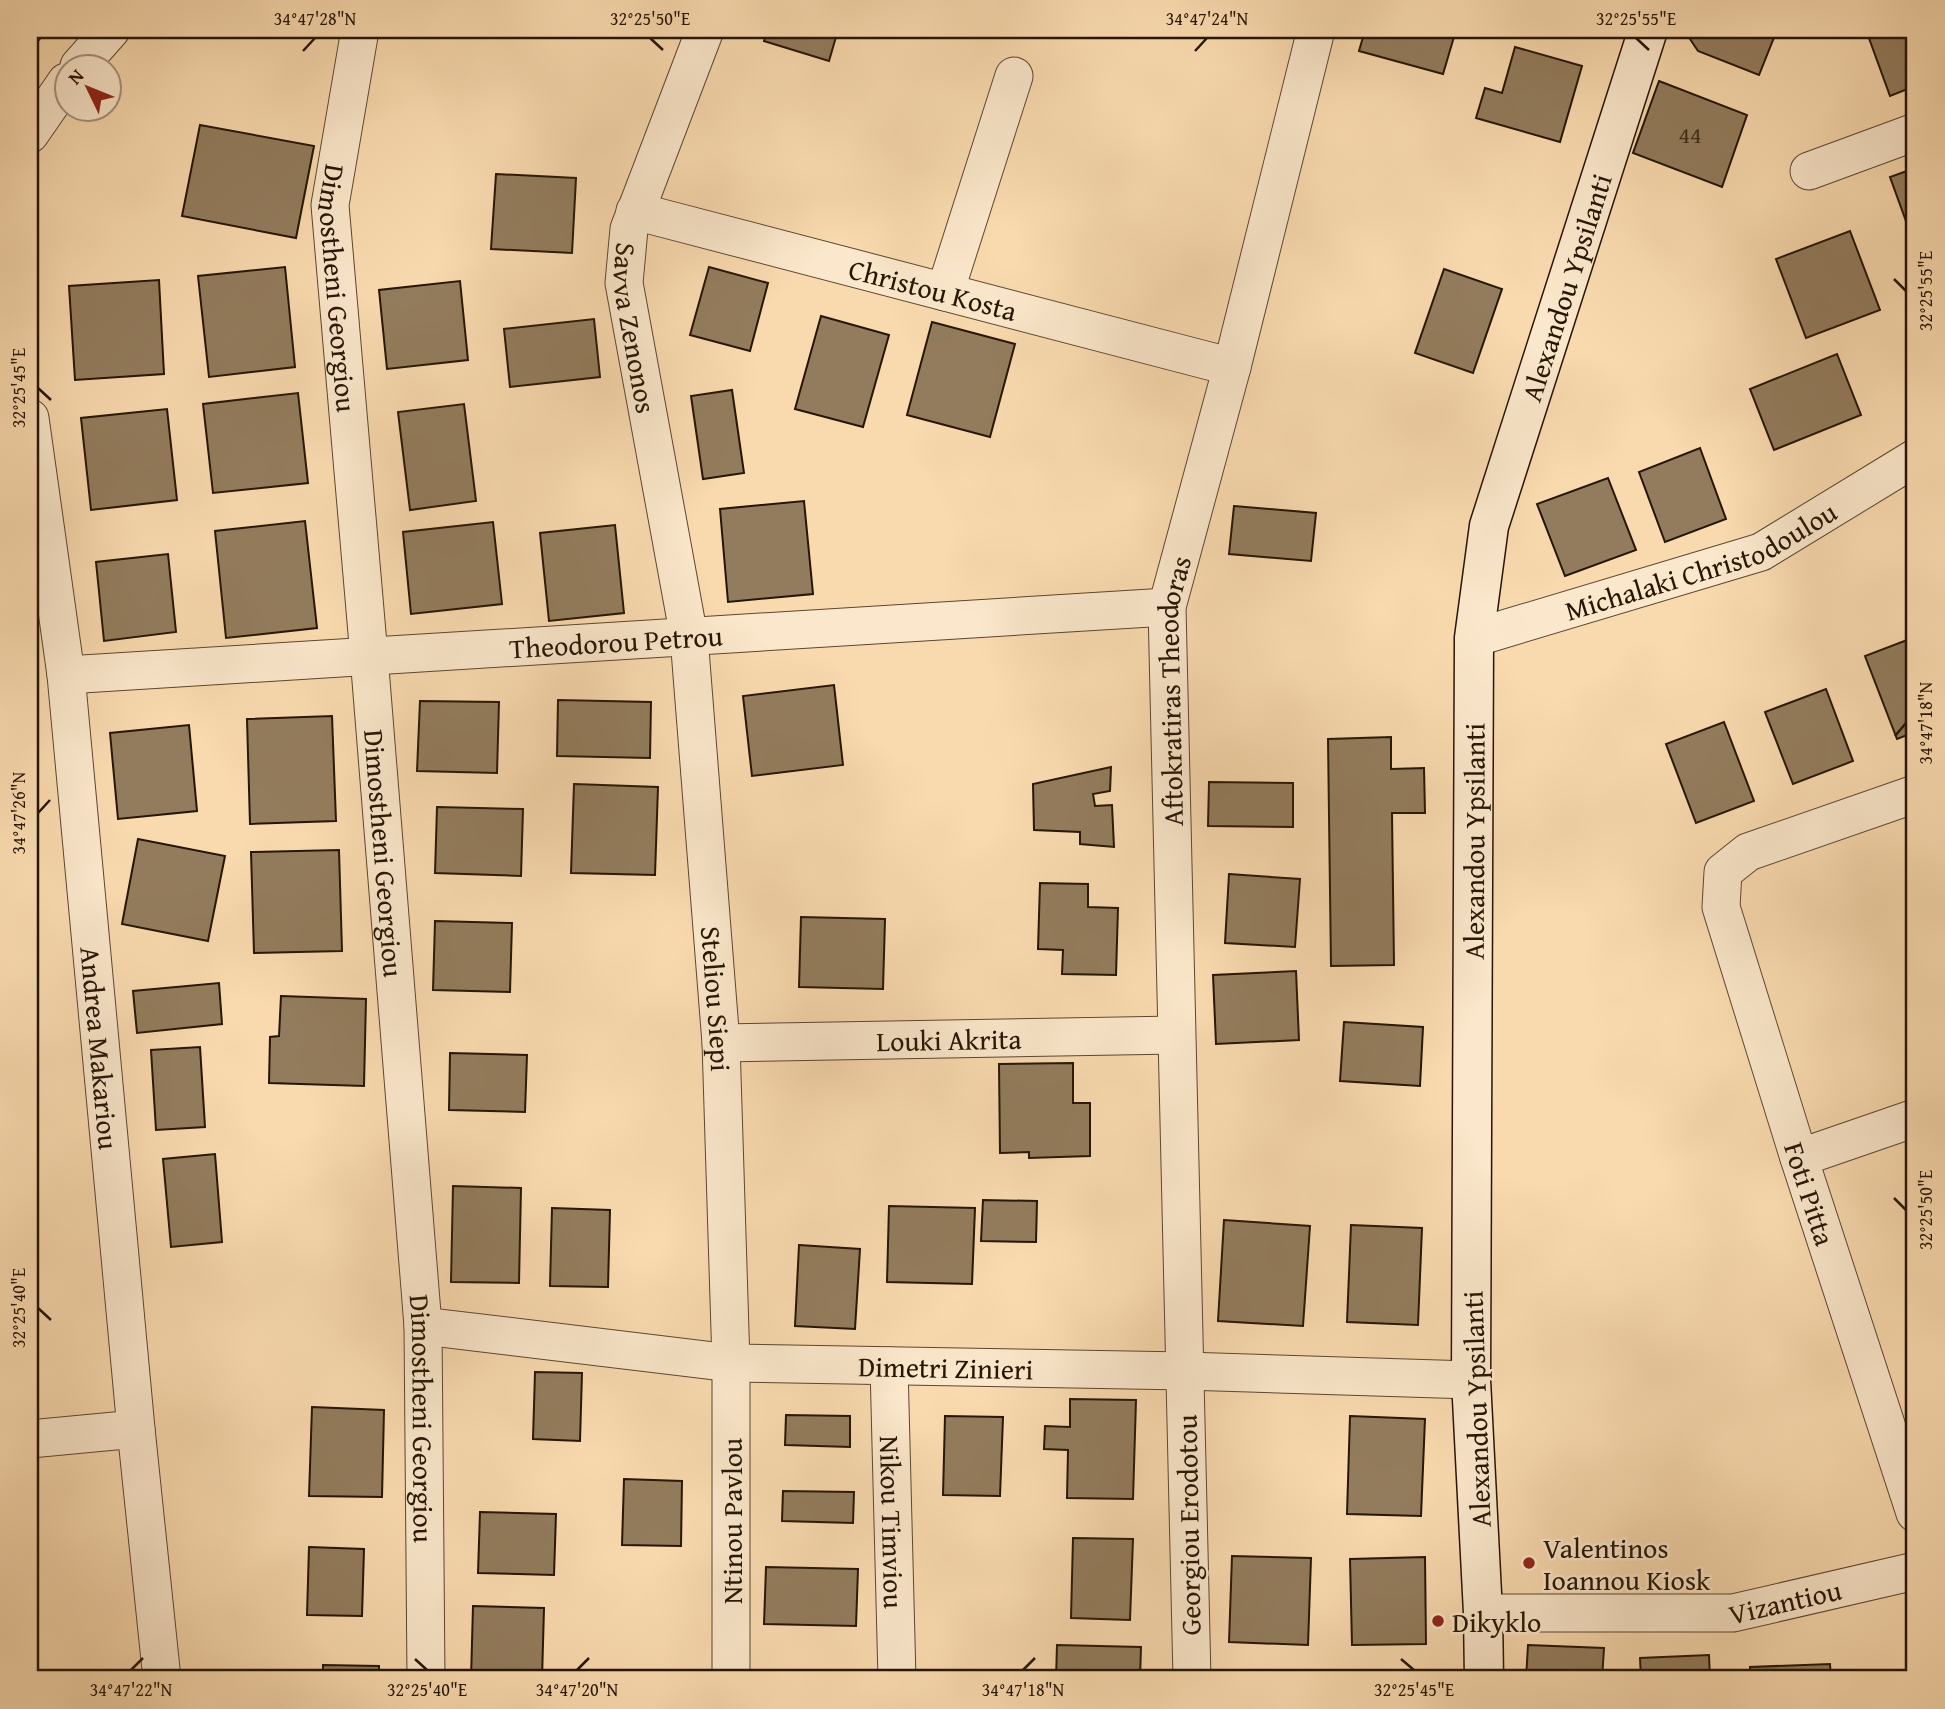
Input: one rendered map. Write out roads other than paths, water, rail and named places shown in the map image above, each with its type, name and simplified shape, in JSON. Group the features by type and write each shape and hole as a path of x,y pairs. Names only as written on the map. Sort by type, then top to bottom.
{"main road":[{"name":"Alexandou Ypsilanti","path":"1484,1679 1471,1380 1474,638 1489,526 1648,30"}],"street":[{"path":"91,52 111,30"},
{"name":"Dimostheni Georgiou","path":"360,30 330,205 423,1326 426,1679"},
{"name":"Savva Zenonos","path":"689,637 624,284 629,229 705,30"},
{"name":"Aftokratiras Theodoras","path":"1185,1371 1167,607 1232,367 1316,30"},
{"path":"945,292 1014,76"},
{"path":"30,134 52,102"},
{"path":"1810,171 1915,132"},
{"name":"Christou Kosta","path":"635,212 1232,367"},
{"name":"Andrea Makariou","path":"30,418 65,675 162,1679"},
{"name":"Michalaki Christodoulou","path":"1474,638 1761,552 1915,458"},
{"name":"Theodorou Petrou","path":"65,675 1167,607"},
{"name":"Steliou Siepi","path":"689,637 722,1043 731,1363"},
{"name":"Foti Pitta","path":"1915,794 1748,852 1723,872 1721,907 1799,1158 1915,1513"},
{"name":"Louki Akrita","path":"722,1043 1176,1035"},
{"path":"1799,1158 1915,1118"},
{"name":"Dimetri Zinieri","path":"423,1326 731,1363 1185,1371 1471,1380"},
{"name":"Ntinou Pavlou","path":"731,1363 731,1679"},
{"name":"Nikou Timviou","path":"889,1366 897,1679"},
{"name":"Georgiou Erodotou","path":"1185,1371 1192,1679"},
{"path":"30,1438 136,1429"},
{"name":"Vizantiou","path":"1483,1613 1733,1613 1915,1571"}],"place":[{"name":"Valentinos Ioannou Kiosk","path":"1529,1563"},
{"name":"Dikyklo","path":"1438,1621"}]}
